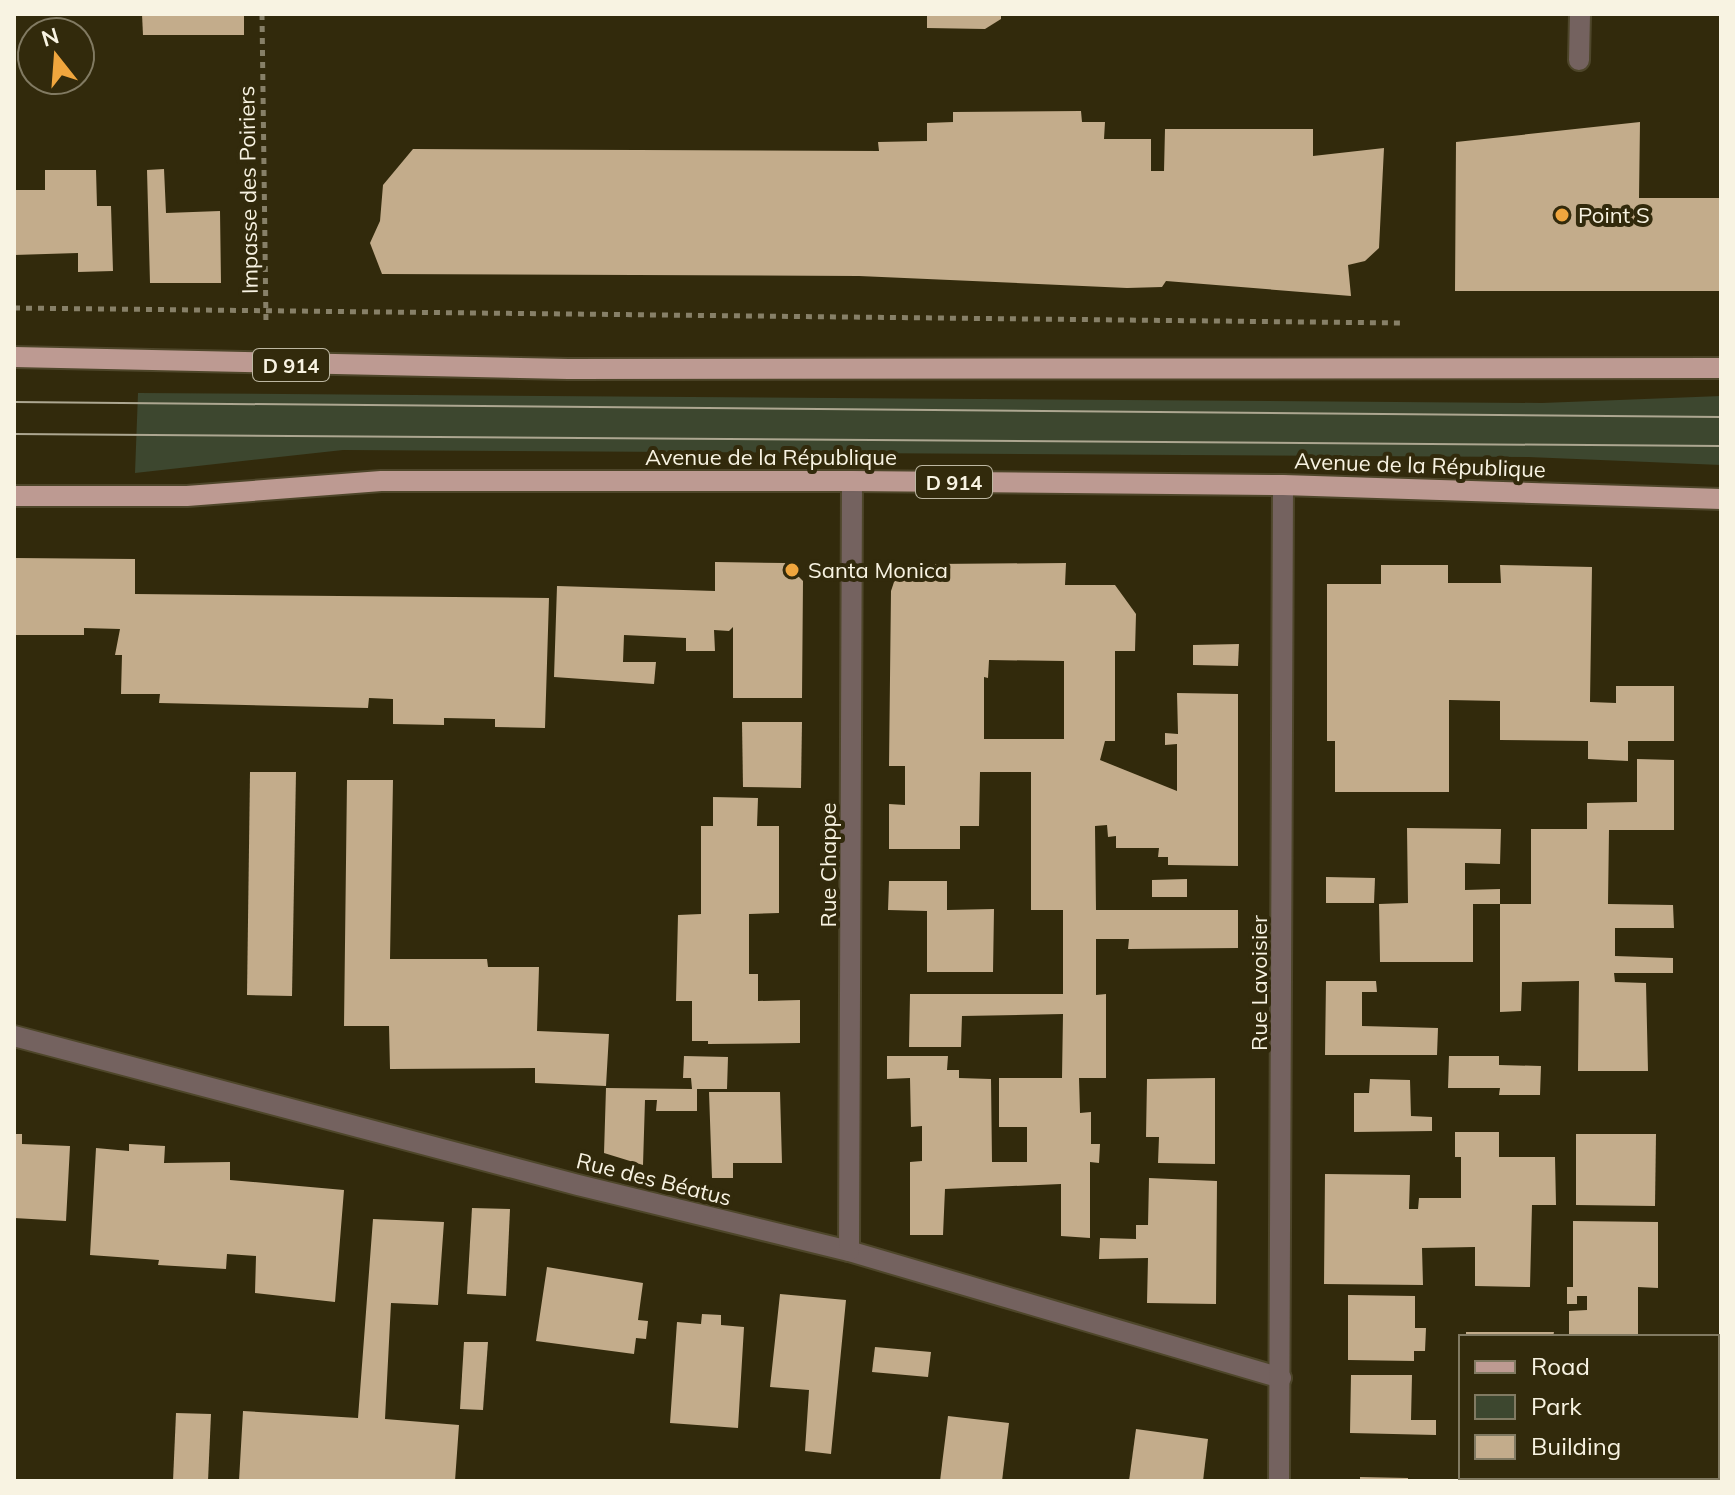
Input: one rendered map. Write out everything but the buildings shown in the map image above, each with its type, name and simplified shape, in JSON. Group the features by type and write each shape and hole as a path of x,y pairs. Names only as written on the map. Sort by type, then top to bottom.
{"main road":[{"name":"D 914","path":"14,357 265,365 568,369 1721,368"},
{"name":"Avenue de la République","path":"14,496 187,496 381,481 852,481 1283,485 1721,499"}],"street":[{"path":"1579,60 1580,14"},
{"name":"Rue Chappe","path":"849,1251 852,481"},
{"name":"Rue Lavoisier","path":"1279,1481 1283,485"},
{"name":"Rue des Béatus","path":"14,1036 578,1185 849,1251 1281,1378"}],"path":[{"name":"Impasse des Poiriers","path":"262,14 265,365"},
{"path":"14,308 1402,323"}],"green space":[{"path":"138,393 1542,403 1721,396 1721,465 1528,457 343,450 135,473"}],"tram line":[{"path":"14,402 1721,417"},
{"path":"14,434 1721,446"}],"place":[{"name":"Point S","path":"1562,215"},
{"name":"Santa Monica","path":"792,570"}]}
